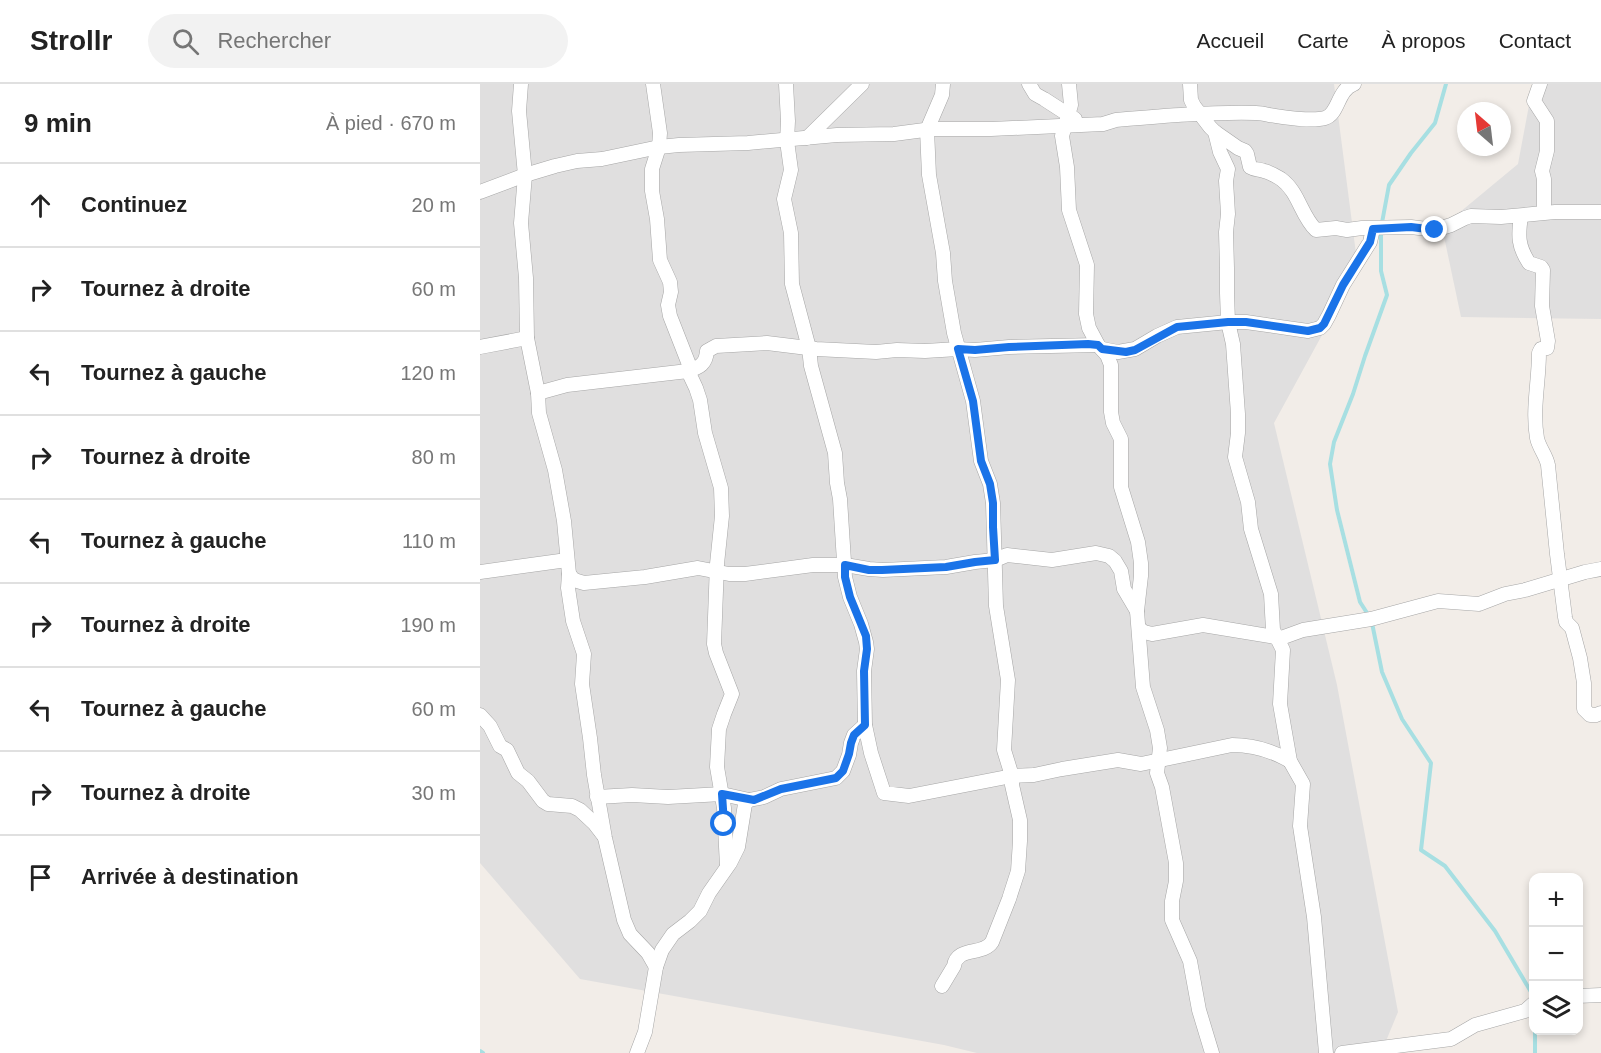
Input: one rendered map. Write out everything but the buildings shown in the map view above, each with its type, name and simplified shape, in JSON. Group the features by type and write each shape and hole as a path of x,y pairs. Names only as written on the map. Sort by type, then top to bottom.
{"street":[{"path":"521,84 519,111 525,175 521,222 526,278 527,338 538,393 539,413 555,470 564,521 569,574 568,588 573,621 584,654 582,684 597,797 628,930 648,953 656,967"},
{"path":"653,84 659,120 659,147 652,169 652,191 660,260 670,282 668,305 670,316 700,400 707,440 722,488 714,648 732,694 719,729 717,767 722,794 727,866"},
{"path":"786,84 787,141 791,170 784,199 791,233 792,284 809,348 811,366 835,453 845,577 850,597 866,636 865,725 884,793 909,796 1012,776 1034,775 1118,760 1141,764 1232,745 1274,752 1290,761"},
{"path":"807,138 862,84"},
{"path":"942,986 958,957 990,946 1018,871 1020,841 1020,820 1012,776 1004,750 1008,680 996,606 992,493 981,461 973,401 958,349 947,296 943,253 929,175 927,130 942,95 943,84"},
{"path":"1029,84 1033,93 1053,105 1064,125"},
{"path":"1070,84 1071,105 1064,125 1069,210 1087,265 1089,328 1112,365 1111,412 1113,423 1121,440 1121,487 1138,542 1141,576 1137,611 1143,687 1157,730 1160,748 1157,773 1162,787 1176,863 1172,920 1190,961 1199,1010 1212,1053"},
{"path":"1190,84 1194,106 1210,127 1246,152 1249,166 1252,169 1266,171 1288,185 1316,230 1411,227 1435,230 1471,216 1501,217 1544,212 1601,212"},
{"path":"480,192 525,175 577,161 602,159 679,145 787,141 837,135 894,134 927,130 1103,124 1116,120 1200,114 1256,112 1292,118 1324,118 1332,114 1341,95 1347,87 1354,84"},
{"path":"1540,84 1534,101 1546,121 1547,151 1542,171 1544,212"},
{"path":"1215,132 1220,152 1228,169 1226,181 1228,322 1233,345 1238,414 1235,457 1248,502 1251,529 1271,594 1273,630 1283,650 1280,704 1290,761 1303,784 1300,826 1314,918 1326,1053"},
{"path":"1521,216 1518,239 1530,264 1543,270 1543,312 1548,341 1546,348 1539,352 1535,419 1538,440 1548,465 1566,622 1572,628 1580,658 1584,683 1584,709 1590,715 1601,713"},
{"path":"538,393 567,385 688,371 701,366 707,351 716,346 774,343 809,348 876,352 1009,347 1100,347 1126,352 1135,350 1177,327 1246,322 1308,331 1320,328 1324,324 1343,285 1370,242 1373,229"},
{"path":"480,347 527,338"},
{"path":"1112,365 1126,352"},
{"path":"569,574 574,580 584,583 645,577 698,568 729,574 813,565 845,565 882,570 946,567 995,560 1007,555 1052,560 1096,553 1109,556 1115,561 1121,571 1124,588 1137,611"},
{"path":"480,572 567,560"},
{"path":"1140,629 1144,633 1152,634 1203,625 1281,638 1303,630 1371,619 1438,601 1479,604 1496,597 1601,569"},
{"path":"480,715 490,726 500,746 507,750 518,773 528,781 543,801 548,804 572,806 580,810 605,838"},
{"path":"597,797 722,794 749,800 764,797 781,789 836,778 843,771 854,735 865,725"},
{"path":"637,1053 645,1032 656,967 666,942 700,911 709,893 730,863 738,847 744,806 749,800"},
{"path":"1583,996 1601,995"},
{"path":"1342,1053 1451,1039 1475,1025 1517,1014 1529,1008"}],"shaded area":[{"path":"480,84 1334,84 1358,269 1274,423 1337,685 1398,1012 1381,1053 977,1053 944,1045 580,979 480,863"},
{"path":"1533,84 1601,84 1601,319 1461,317 1442,227 1518,164"}],"waterway":[{"path":"1369,616 1360,602 1337,510 1330,464 1334,442 1387,295 1381,271 1381,228 1389,185 1435,123 1446,84"},
{"path":"1372,623 1382,672 1402,719 1431,763 1421,850 1445,866 1495,931 1529,989"},
{"path":"1535,1035 1535,1053"}],"route":[{"path":"724,824 722,794 754,800 781,789 836,778 843,771 854,735 865,725 866,636 850,597 845,577 845,565 882,570 946,567 995,560 990,484 981,461 973,401 958,349 1088,344 1098,345 1102,349 1126,352 1135,350 1177,327 1228,322 1314,330 1324,324 1343,285 1370,242 1373,229 1411,227 1435,230"}]}
